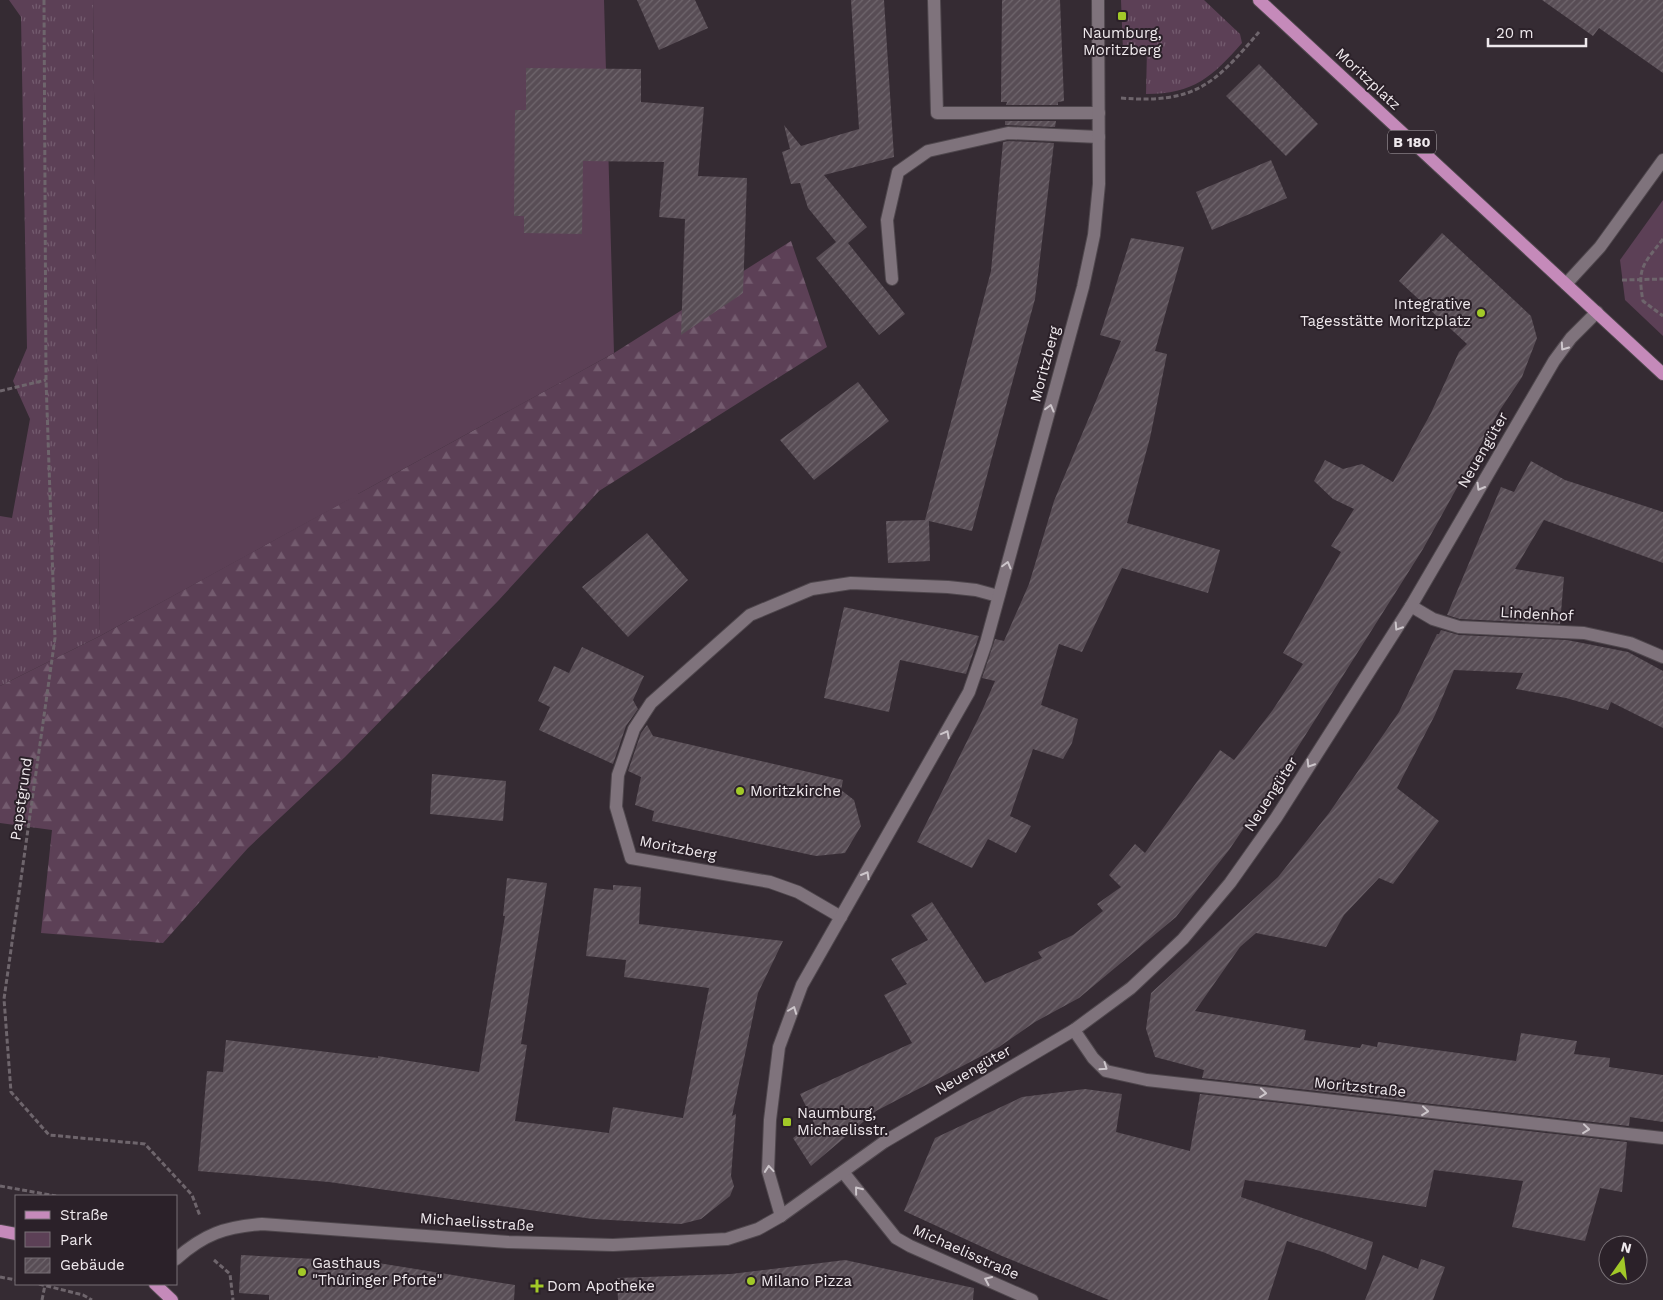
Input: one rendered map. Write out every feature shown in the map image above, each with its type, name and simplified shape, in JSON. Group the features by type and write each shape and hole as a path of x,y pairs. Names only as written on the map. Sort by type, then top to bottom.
{"main road":[{"name":"Moritzplatz","path":"1259,0 1566,284"},
{"name":"B 180","path":"1566,284 1663,374"},
{"path":"0,1231 15,1234"},
{"path":"157,1285 172,1300"}],"street":[{"path":"934,0 937,113 1099,112"},
{"name":"Moritzberg","path":"998,596 948,587 851,583 812,589 750,615 651,703 634,729 618,775 616,807 631,858 770,882 798,892 841,917 968,692 986,643 1083,287 1094,235 1099,184 1100,137 1098,0"},
{"path":"892,279 887,220 898,172 928,151 1008,133 1100,137"},
{"path":"1566,284 1600,248 1663,160"},
{"name":"Neuengüter","path":"843,1172 884,1142 1074,1030 1131,988 1183,939 1230,883 1276,818 1411,606 1554,360 1571,338 1597,312"},
{"name":"Lindenhof","path":"1411,606 1433,619 1459,627 1584,633 1630,643 1663,657"},
{"path":"782,1216 768,1171 770,1120 779,1047 802,985 841,917"},
{"name":"Moritzstraße","path":"1074,1030 1093,1058 1106,1071 1147,1080 1663,1138"},
{"name":"Michaelisstraße","path":"178,1257 207,1235 233,1227 262,1224 508,1242 613,1245 667,1244 728,1239 758,1229 782,1216 843,1172 896,1238 1032,1300"}],"path":[{"name":"Papstgrund","path":"44,0 46,380 55,638 4,999 11,1092 49,1135 145,1144 192,1195 207,1235"},
{"path":"1099,96 1169,99 1202,88 1226,70 1274,14"},
{"path":"1663,239 1642,266 1640,280 1643,301 1663,316"},
{"path":"1622,280 1663,279"},
{"path":"0,391 46,380"},
{"path":"0,1186 50,1195"},
{"path":"0,1277 15,1280"},
{"path":"42,1300 45,1285 82,1295 92,1300"}],"green space":[{"path":"9,0 93,0 100,636 0,686 0,516 12,518 30,419 13,381 27,348 21,17"},
{"path":"93,0 604,0 614,353 358,494 358,498 350,499 100,636"},
{"path":"1121,0 1204,0 1240,34 1242,43 1211,74 1190,87 1177,91 1146,94 1147,49 1123,51"},
{"path":"1663,200 1663,336 1625,300 1620,260"},
{"path":"791,241 827,347 599,491 498,601 345,757 248,848 163,943 41,933 52,830 0,823 0,686 100,636 614,353"}],"building":[{"path":"637,0 695,0 708,28 659,50"},
{"path":"851,0 884,0 894,157 824,175 867,227 848,243 905,314 879,335 816,258 836,242 808,208 800,183 791,184 782,152 790,149 784,125 801,146 859,129"},
{"path":"1002,0 1060,0 1064,101 1058,102 1058,105 1006,105 1007,102 1001,102"},
{"path":"1542,0 1663,0 1663,73 1599,28 1593,36"},
{"path":"1259,64 1318,124 1286,156 1226,96"},
{"path":"526,68 641,69 641,102 704,107 698,176 747,178 743,293 681,335 685,219 659,217 664,162 583,161 582,234 524,233 524,216 514,216 515,110 526,110"},
{"path":"1005,121 1056,121 1055,127 1005,125"},
{"path":"1003,142 1054,143 1035,299 972,531 929,521 930,561 888,563 886,521 927,520 925,520 991,271"},
{"path":"1271,160 1287,198 1212,230 1196,192"},
{"path":"1442,233 1531,316 1537,338 1522,377 1500,410 1423,549 1284,769 1229,850 1176,917 1079,998 1035,1022 999,1047 876,1111 811,1166 793,1138 814,1123 800,1094 912,1043 884,995 907,984 891,959 928,940 911,915 932,902 985,983 1042,958 1038,952 1073,935 1103,911 1097,904 1121,887 1109,875 1135,844 1145,853 1220,750 1234,760 1272,711 1303,664 1283,653 1341,552 1331,546 1354,509 1333,499 1314,481 1325,460 1343,469 1362,464 1393,482 1431,413 1459,352 1467,344 1399,281"},
{"path":"1131,238 1184,247 1155,351 1167,354 1150,438 1127,523 1220,550 1208,593 1122,568 1082,652 1059,644 1041,705 1078,719 1072,743 1063,759 1033,749 1010,816 1031,826 1016,853 988,839 972,868 917,842 995,681 982,678 995,639 1004,641 1029,584 1054,501 1121,341 1100,335"},
{"path":"858,382 889,421 814,480 780,440"},
{"path":"1531,461 1565,480 1663,512 1663,563 1544,520 1515,569 1564,577 1560,624 1460,619 1447,615 1501,487 1514,492"},
{"path":"647,533 688,580 628,637 582,587"},
{"path":"844,607 979,636 966,674 900,660 889,712 824,698"},
{"path":"1441,630 1459,635 1567,640 1628,652 1663,671 1663,728 1611,702 1608,710 1566,698 1516,689 1523,673 1454,670 1435,715 1397,788 1439,821 1393,884 1379,878 1344,915 1326,947 1256,933 1240,947 1195,1011 1306,1030 1304,1040 1360,1048 1362,1044 1377,1047 1378,1042 1516,1061 1521,1033 1577,1041 1574,1054 1610,1058 1609,1067 1663,1075 1663,1122 1630,1117 1629,1126 1202,1078 1204,1070 1155,1057 1146,1029 1151,993 1278,877 1329,813 1399,712 1437,634"},
{"path":"582,647 644,676 633,700 638,709 626,726 613,764 539,730 550,707 538,701 554,666 569,673"},
{"name":"Moritzkirche","path":"647,725 653,736 843,780 841,790 854,800 861,826 845,853 816,856 652,821 654,811 635,805 641,777 628,771 641,733"},
{"path":"432,774 506,781 503,821 430,814"},
{"path":"507,878 547,883 521,1044 527,1045 515,1121 609,1133 613,1107 683,1118 709,988 624,977 626,960 586,956 594,888 613,890 613,885 641,887 639,924 783,941 758,993 732,1116 736,1114 731,1176 734,1186 730,1196 701,1219 681,1224 593,1219 329,1182 198,1171 207,1071 223,1072 226,1040 378,1058 378,1056 479,1072 505,916 503,916"},
{"path":"1085,1089 1122,1094 1116,1132 1190,1151 1200,1094 1627,1142 1622,1192 1600,1188 1585,1241 1512,1227 1523,1181 1434,1170 1426,1207 1245,1180 1241,1197 1373,1242 1366,1270 1323,1252 1287,1241 1268,1300 1109,1300 1002,1256 904,1211 935,1138 1022,1097"},
{"path":"241,1255 372,1262 515,1285 514,1300 269,1300 269,1295 239,1293"},
{"path":"1383,1255 1418,1269 1421,1259 1445,1267 1433,1300 1365,1300"},
{"path":"845,1260 974,1288 973,1300 618,1300 617,1278 731,1274"}],"place":[{"name":"Naumburg, Moritzberg","path":"1122,16"},
{"name":"Integrative Tagesstätte Moritzplatz","path":"1481,313"},
{"name":"Moritzkirche","path":"740,791"},
{"name":"Naumburg, Michaelisstr.","path":"787,1122"},
{"name":"Gasthaus \"Thüringer Pforte\"","path":"302,1272"},
{"name":"Milano Pizza","path":"751,1281"},
{"name":"Dom Apotheke","path":"537,1286"}]}
